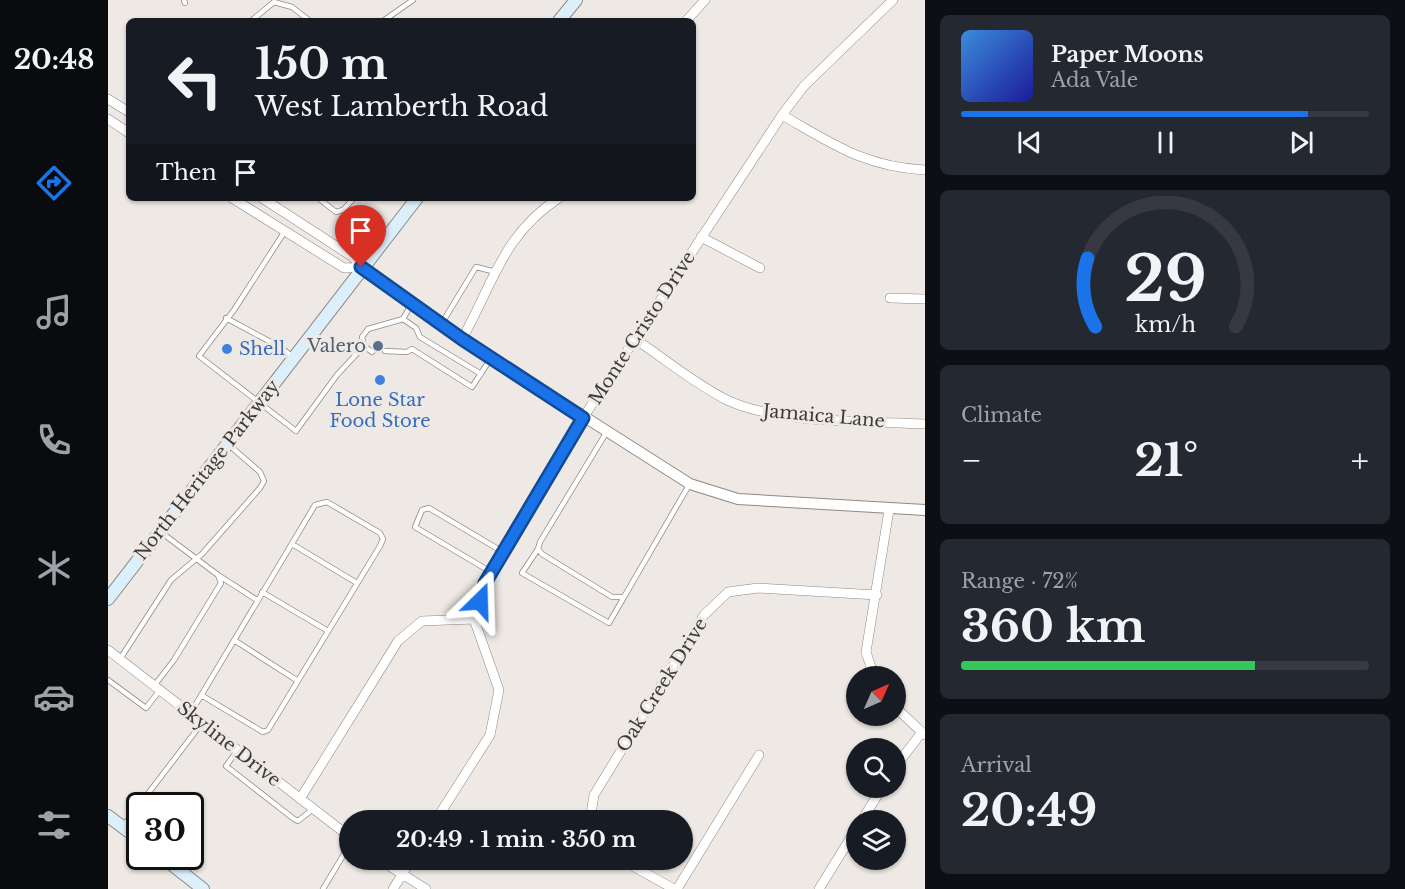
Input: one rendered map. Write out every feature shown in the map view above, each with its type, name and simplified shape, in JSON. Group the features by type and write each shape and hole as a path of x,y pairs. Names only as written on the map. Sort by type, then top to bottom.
{"main road":[{"path":"561,18 571,2"},
{"name":"North Heritage Parkway","path":"108,599 295,358 361,267 415,201"},
{"path":"108,816 126,829"},
{"path":"179,870 203,889"}],"street":[{"path":"689,18 705,0"},
{"name":"Monte Cristo Drive","path":"474,619 485,583 583,418 782,115 804,86 892,0"},
{"path":"108,99 126,110"},
{"path":"782,115 850,154 882,166 925,170"},
{"path":"108,119 126,131"},
{"path":"237,201 344,268 361,267"},
{"path":"267,201 353,257 361,267 462,339 606,433 690,484 738,499 890,510 925,510"},
{"path":"462,339 516,234 541,210 554,201"},
{"path":"701,237 760,268"},
{"path":"890,298 925,299"},
{"name":"Jamaica Lane","path":"635,339 726,399 752,410 780,416 925,424"},
{"path":"871,666 866,652 890,510"},
{"name":"Oak Creek Drive","path":"592,810 594,795 600,784 704,615 728,592 758,588 877,595"},
{"path":"300,799 398,641 422,621 474,619 499,690 490,735 442,810"},
{"name":"Skyline Drive","path":"112,656 339,829"},
{"path":"906,717 923,733 906,754"},
{"path":"640,870 675,889 759,755"},
{"path":"819,889 846,845"},
{"path":"395,870 426,889"},
{"path":"393,889 405,870"}],"lane":[{"path":"386,18 412,0"},
{"path":"254,18 274,2 283,2 306,18"},
{"path":"322,201 336,212 343,210 351,201"},
{"path":"285,231 199,356 296,431 338,375 364,346"},
{"path":"441,324 476,267 496,272"},
{"path":"403,319 412,303"},
{"path":"226,318 280,347 295,358"},
{"path":"372,352 364,346 362,338 368,329 375,329 403,319 416,328 420,337 481,374"},
{"path":"393,321 393,328"},
{"path":"386,351 407,352 412,349 420,337"},
{"path":"394,342 395,350"},
{"path":"412,349 472,387 491,358"},
{"path":"606,433 522,573 609,623 690,484"},
{"path":"112,656 171,580 195,559 264,481 261,472 227,443"},
{"path":"190,714 201,695 234,640 257,600 315,505 327,502 380,533 383,539 380,546 270,726 263,732 201,695"},
{"path":"491,572 415,527 422,510 429,508 503,552"},
{"path":"160,531 195,559 257,600"},
{"path":"292,544 357,584"},
{"path":"538,549 542,554 612,597 624,597"},
{"path":"108,680 146,708 221,583 218,575"},
{"path":"262,592 328,631"},
{"path":"234,640 298,681"},
{"path":"123,827 202,723"},
{"path":"237,750 226,766 294,819 298,821 313,809"},
{"path":"323,889 339,862"}],"place":[{"name":"Valero","path":"378,346"},
{"name":"Shell","path":"227,349"},
{"name":"Lone Star Food Store","path":"380,380"}],"route":[{"path":"361,267 462,339 583,418 485,583 480,601"}]}
